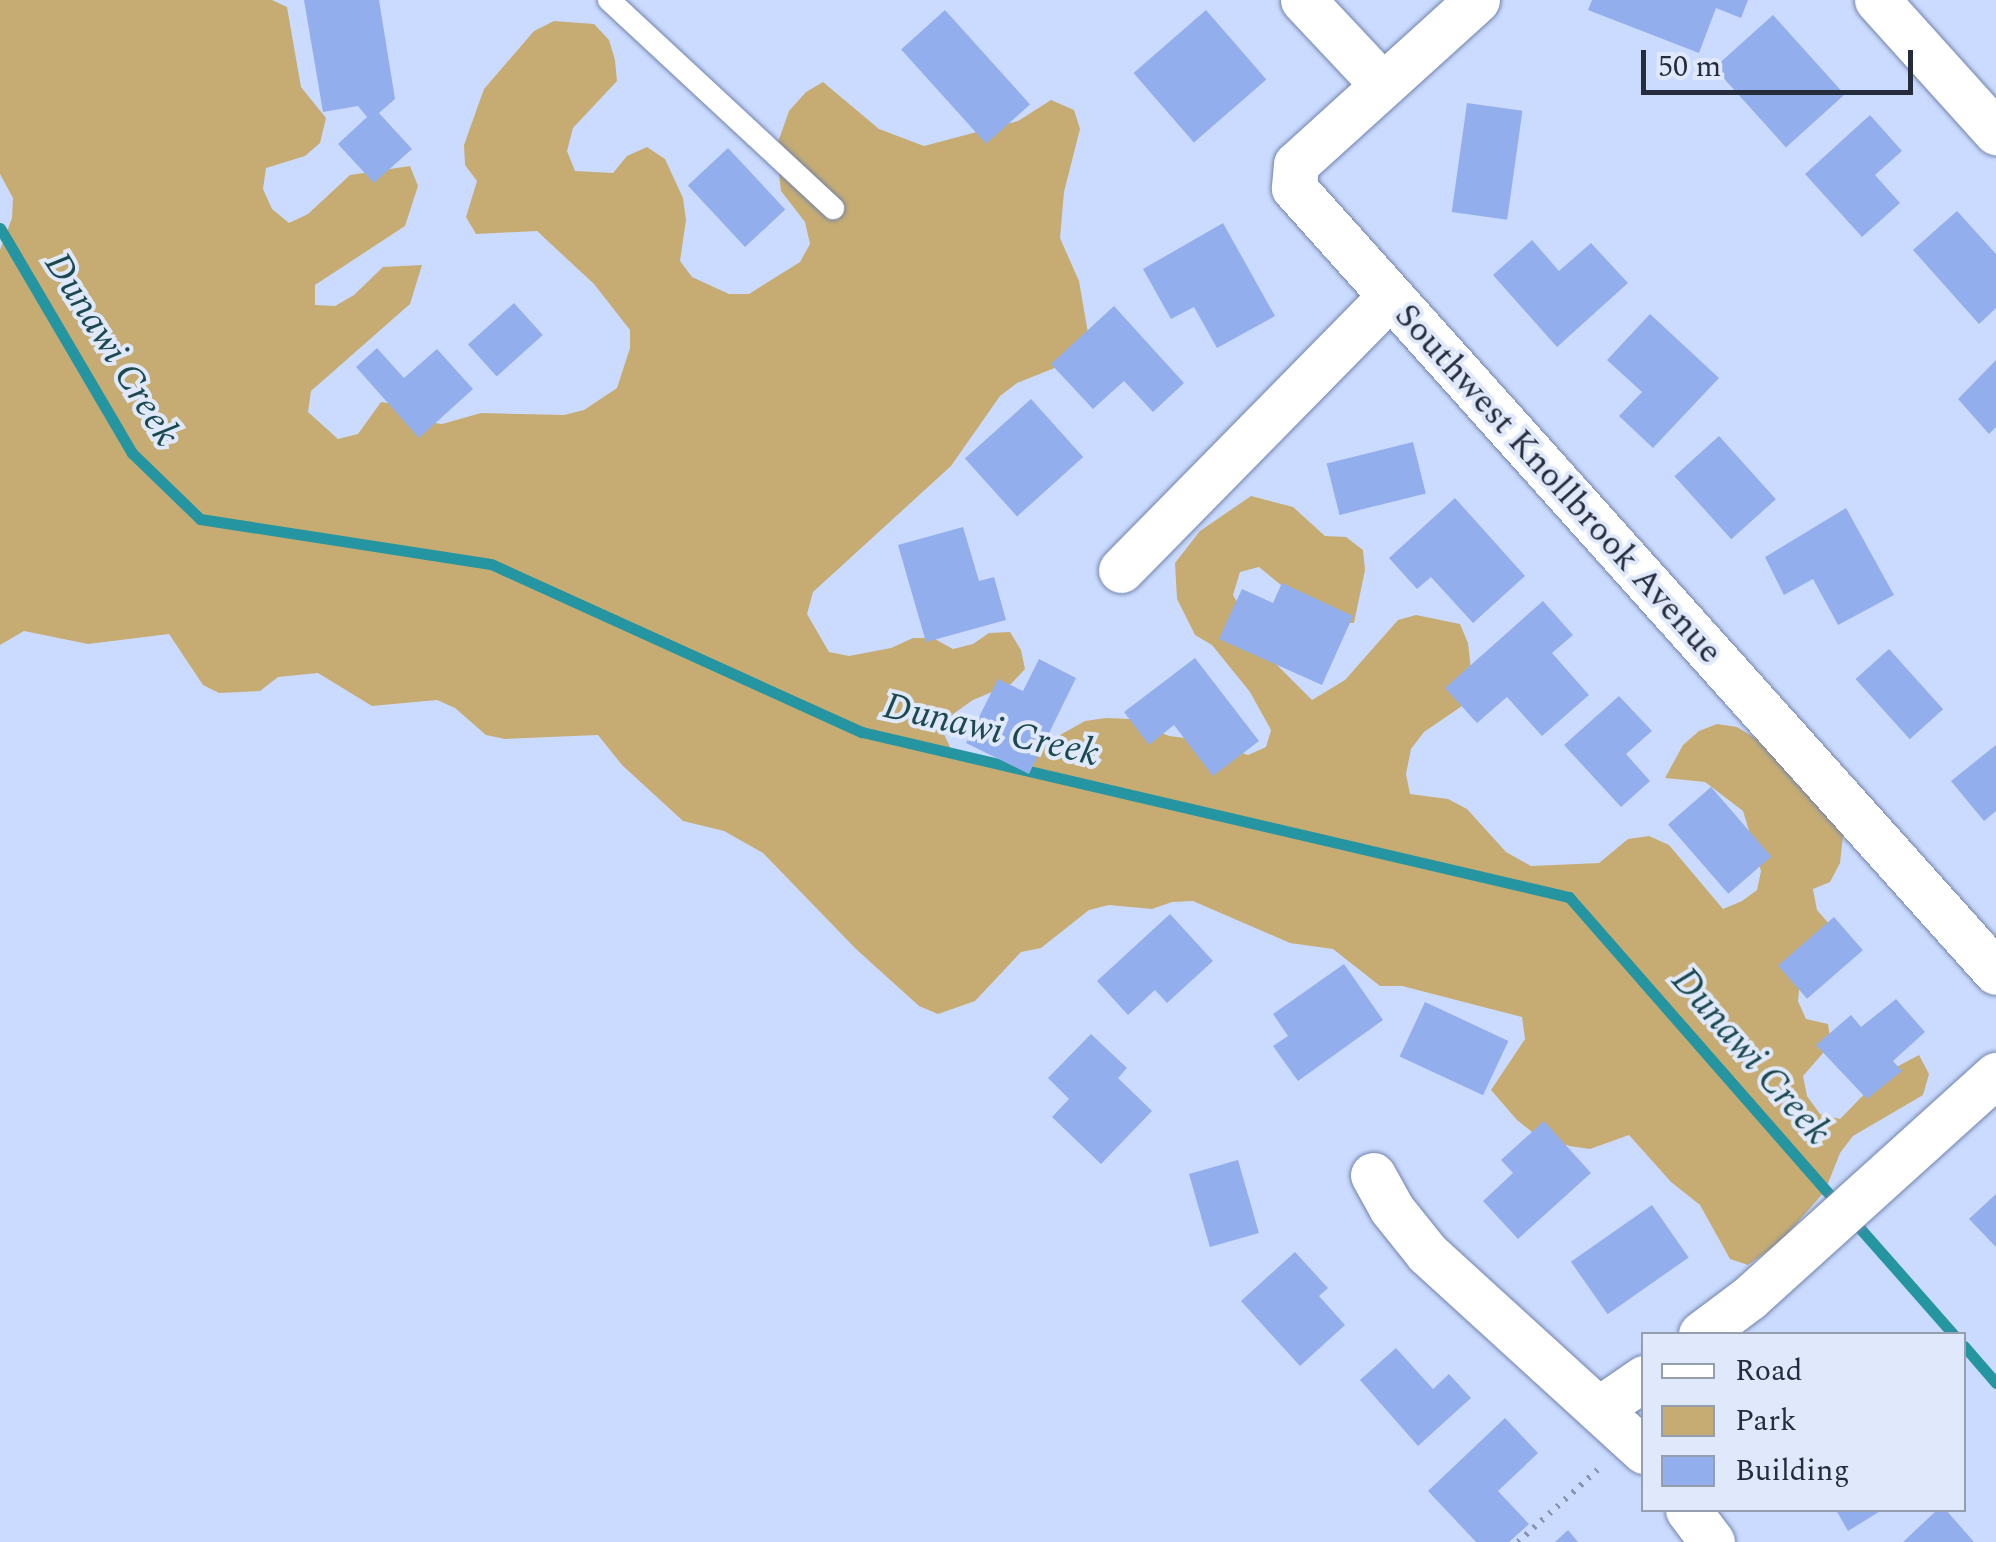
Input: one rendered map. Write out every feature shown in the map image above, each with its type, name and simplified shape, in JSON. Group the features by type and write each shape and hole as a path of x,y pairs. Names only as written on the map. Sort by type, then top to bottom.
{"street":[{"path":"1303,0 1382,84 1476,0"},
{"path":"1877,0 1996,132"},
{"name":"Southwest Knollbrook Avenue","path":"1382,84 1296,164 1292,176 1300,199 1996,972"},
{"path":"1121,570 1390,297"},
{"path":"1704,1332 1749,1298 1996,1075"},
{"path":"1373,1175 1392,1208 1427,1253 1625,1432 1641,1387"},
{"path":"1690,1512 1712,1542"}],"lane":[{"path":"610,0 834,208"}],"path":[{"path":"1518,1542 1625,1432"}],"green space":[{"path":"0,0 272,0 287,7 301,87 326,118 320,143 305,156 266,168 263,189 272,209 289,223 308,214 350,175 410,166 418,186 405,226 315,285 315,305 335,306 354,295 383,267 422,265 410,304 311,391 308,412 338,439 358,434 381,402 402,405 420,421 442,424 481,413 564,415 584,410 617,388 630,348 630,330 594,284 537,231 476,234 466,217 477,181 465,165 464,145 484,89 534,31 554,21 594,24 609,40 615,60 617,81 573,128 567,151 575,171 613,173 627,156 647,147 665,159 683,198 686,220 680,261 692,277 729,294 749,294 800,262 810,244 805,222 781,191 776,148 789,111 806,92 823,82 879,129 924,146 1018,121 1051,100 1074,110 1080,129 1064,192 1060,238 1079,281 1088,333 1057,367 1017,383 1000,396 951,466 813,592 807,614 829,652 849,656 891,648 913,638 933,638 953,649 973,644 989,633 1010,632 1021,650 1025,669 1011,684 973,700 953,714 943,732 952,751 995,761 1017,759 1085,721 1106,718 1130,719 1169,736 1210,741 1248,755 1266,747 1271,730 1250,692 1212,645 1195,635 1177,599 1175,563 1200,531 1251,496 1293,507 1325,536 1346,537 1363,550 1365,570 1354,623 1332,623 1315,613 1259,567 1240,572 1233,595 1268,656 1312,700 1345,680 1398,620 1416,615 1460,624 1468,643 1473,688 1462,706 1424,732 1411,749 1406,774 1410,794 1448,799 1467,809 1506,852 1531,866 1599,863 1628,839 1649,836 1669,845 1723,909 1757,890 1761,871 1743,811 1705,782 1665,778 1683,745 1699,731 1717,724 1737,727 1755,738 1837,798 1845,818 1840,863 1830,882 1813,889 1817,910 1831,926 1800,980 1798,1001 1806,1019 1828,1024 1831,1044 1803,1076 1807,1096 1820,1114 1840,1119 1885,1073 1919,1055 1929,1074 1923,1095 1853,1136 1840,1153 1825,1191 1781,1241 1748,1265 1730,1259 1700,1205 1671,1182 1629,1135 1590,1149 1569,1146 1532,1132 1517,1120 1491,1090 1525,1039 1522,1017 1402,986 1380,986 1333,949 1290,943 1193,901 1172,902 1152,909 1109,905 1089,910 1041,948 1021,952 975,1001 938,1014 919,1006 856,949 763,853 724,831 683,821 622,765 598,735 505,739 486,735 455,708 437,700 372,706 318,673 278,677 260,691 219,693 203,685 169,634 88,644 24,631 0,645 0,250 12,218 13,198 0,174"}],"building":[{"path":"304,0 379,0 395,99 379,113 412,149 374,183 338,144 367,117 358,106 323,112"},
{"path":"1592,0 1748,0 1741,18 1716,8 1699,53 1588,10"},
{"path":"945,10 1030,104 986,144 901,49"},
{"path":"1206,10 1266,79 1194,142 1134,73"},
{"path":"1773,15 1845,95 1786,147 1714,68"},
{"path":"1467,103 1522,111 1507,220 1452,212"},
{"path":"1870,115 1902,151 1875,175 1900,203 1862,237 1805,174"},
{"path":"728,148 785,209 745,247 688,186"},
{"path":"1957,211 1996,254 1996,308 1979,324 1913,250"},
{"path":"1223,223 1275,316 1217,348 1194,307 1171,319 1143,269"},
{"path":"1532,240 1559,271 1591,243 1628,283 1557,347 1493,275"},
{"path":"514,303 543,335 497,376 468,344"},
{"path":"1114,306 1184,383 1153,412 1124,381 1093,409 1051,364"},
{"path":"1650,314 1719,378 1653,448 1619,416 1642,392 1607,360"},
{"path":"377,348 404,378 437,349 473,389 419,438 356,367"},
{"path":"1996,360 1996,427 1989,434 1958,399"},
{"path":"1031,399 1083,457 1017,517 965,459"},
{"path":"1719,436 1776,499 1731,539 1674,476"},
{"path":"1413,442 1426,493 1339,515 1327,464"},
{"path":"1455,498 1525,576 1473,623 1431,577 1417,589 1389,558"},
{"path":"1846,508 1894,595 1838,625 1813,579 1784,595 1765,557"},
{"path":"963,527 979,581 994,577 1006,620 926,642 898,545"},
{"path":"1282,583 1353,616 1322,685 1219,639 1242,589 1273,603"},
{"path":"1543,601 1573,635 1552,653 1589,695 1542,736 1507,697 1477,723 1445,688"},
{"path":"1889,649 1943,709 1910,739 1856,679"},
{"path":"1195,658 1259,741 1213,776 1174,725 1149,745 1124,712"},
{"path":"1039,659 1076,678 1029,774 966,743 998,679 1023,691"},
{"path":"1619,696 1652,731 1626,754 1650,781 1621,807 1564,745"},
{"path":"1996,745 1996,811 1984,821 1951,781"},
{"path":"1711,787 1771,856 1728,894 1668,824"},
{"path":"1170,914 1213,961 1167,1003 1155,990 1128,1015 1097,981"},
{"path":"1834,917 1863,950 1807,999 1778,966"},
{"path":"1344,964 1383,1020 1298,1081 1273,1046 1288,1036 1273,1014"},
{"path":"1896,999 1925,1032 1893,1061 1902,1071 1867,1099 1816,1045 1851,1015 1861,1027"},
{"path":"1425,1002 1508,1041 1483,1095 1400,1056"},
{"path":"1091,1034 1127,1068 1118,1078 1152,1111 1101,1164 1052,1117 1069,1099 1048,1078"},
{"path":"1544,1121 1591,1173 1518,1239 1483,1201 1513,1173 1501,1160"},
{"path":"1238,1160 1259,1233 1210,1247 1189,1174"},
{"path":"1996,1194 1996,1247 1969,1219"},
{"path":"1652,1205 1689,1257 1608,1314 1571,1262"},
{"path":"1295,1252 1328,1288 1319,1296 1345,1325 1300,1366 1241,1301"},
{"path":"1396,1348 1433,1389 1449,1374 1471,1398 1418,1446 1360,1380"},
{"path":"1505,1418 1538,1453 1498,1491 1529,1524 1509,1542 1476,1542 1428,1491"},
{"path":"1837,1512 1879,1512 1848,1531"},
{"path":"1935,1512 1948,1512 1974,1542 1903,1542"},
{"path":"1568,1530 1578,1542 1555,1542"}],"waterway":[{"name":"Dunawi Creek","path":"0,228 132,453 200,519 491,564 862,732 1569,897 1838,1204"},
{"name":"Dunawi Creek","path":"1850,1217 1951,1332"},
{"name":"Dunawi Creek","path":"1966,1348 1996,1383"}]}
